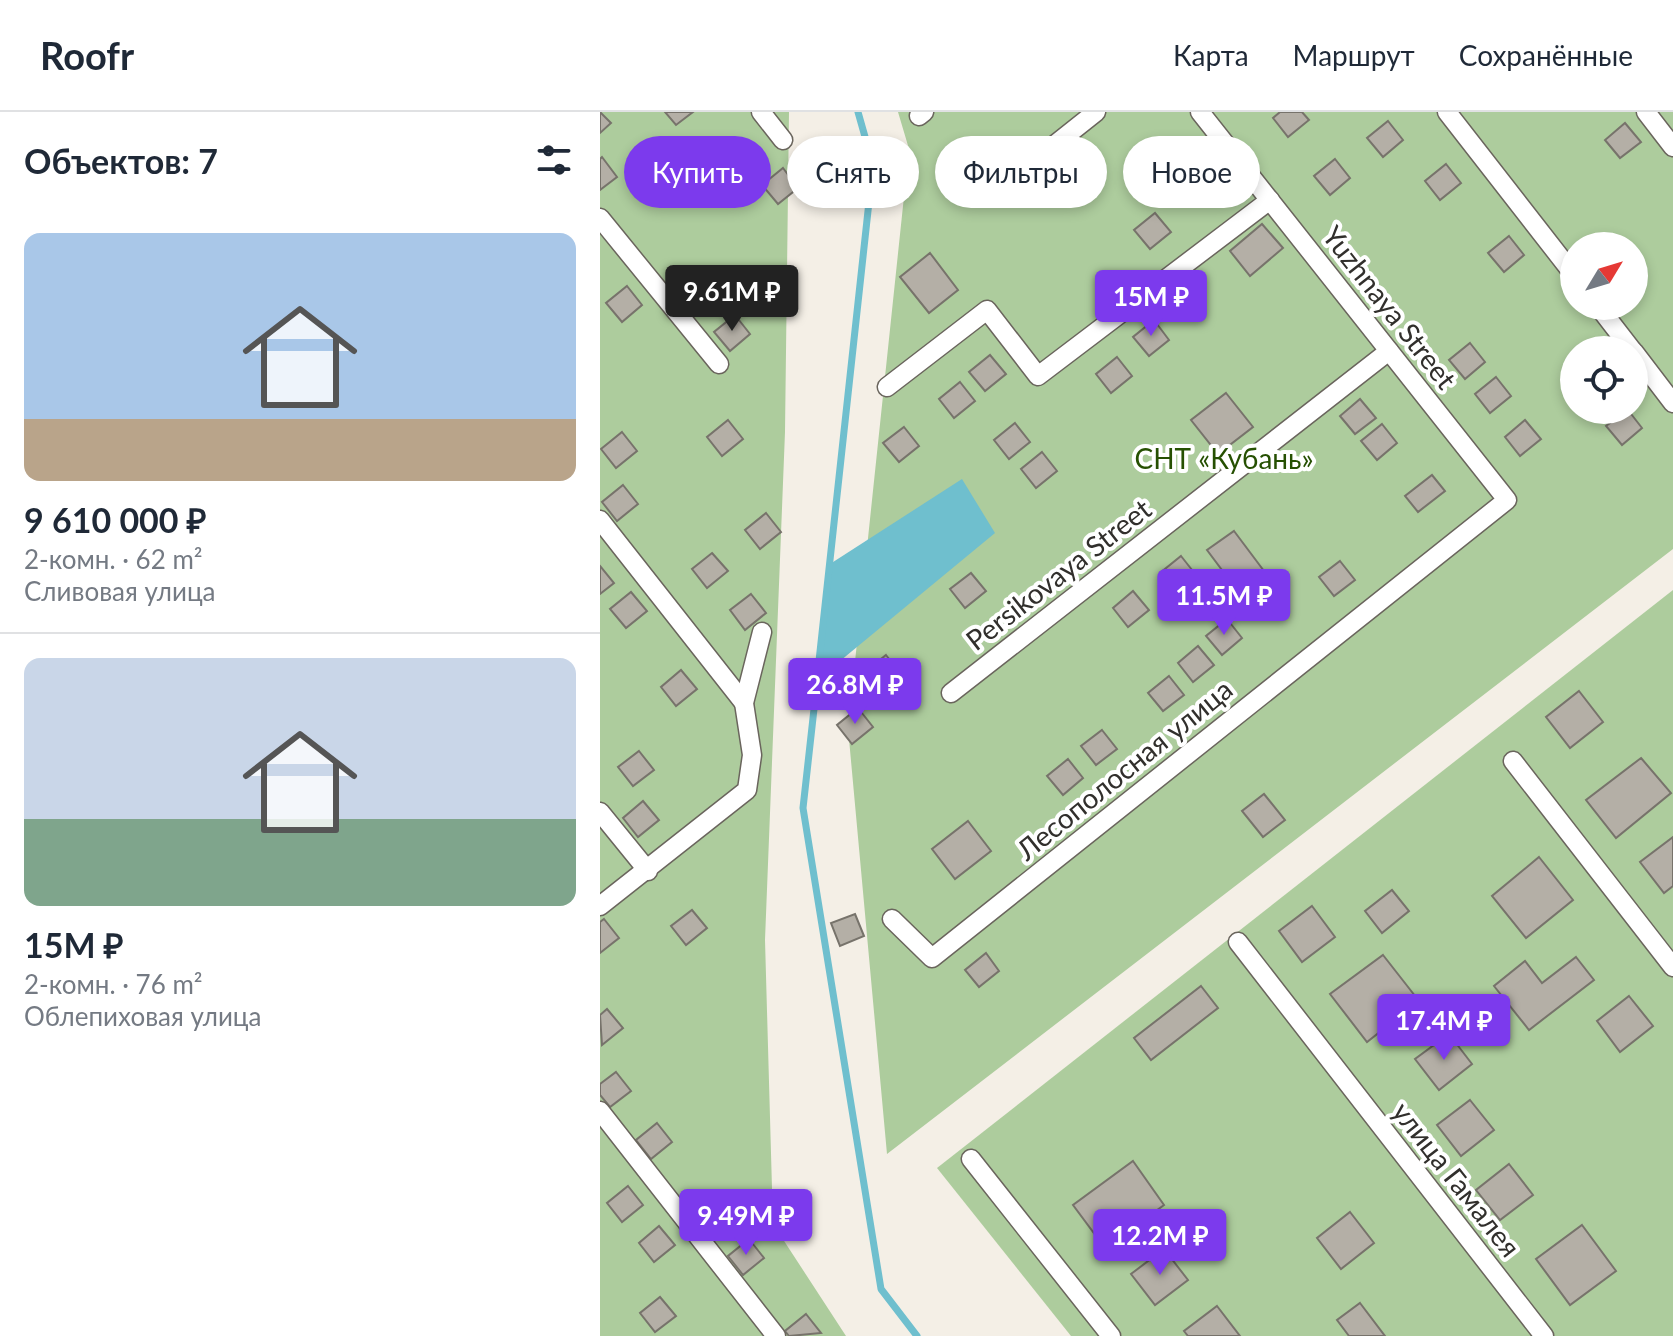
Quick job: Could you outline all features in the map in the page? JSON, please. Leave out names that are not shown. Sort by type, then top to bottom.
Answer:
[{"type":"street","points":[[761,112],[783,140]]},
{"type":"street","points":[[1066,136],[1096,112]]},
{"type":"street","name":"Yuzhnaya Street","points":[[1200,112],[1507,500]]},
{"type":"street","points":[[1447,112],[1560,257]]},
{"type":"street","points":[[1646,112],[1673,147]]},
{"type":"street","points":[[887,387],[987,310],[1038,376],[1270,200]]},
{"type":"street","points":[[600,218],[719,364]]},
{"type":"street","points":[[1609,320],[1621,336]]},
{"type":"street","name":"Persikovaya Street","points":[[951,693],[1389,351]]},
{"type":"street","points":[[1648,370],[1673,403]]},
{"type":"street","name":"Лесополосная улица","points":[[892,919],[932,958],[1507,500]]},
{"type":"street","points":[[600,520],[744,703]]},
{"type":"street","points":[[600,906],[747,790],[752,755],[744,703],[762,632]]},
{"type":"street","points":[[1513,761],[1673,967]]},
{"type":"street","points":[[600,812],[648,871]]},
{"type":"street","name":"улица Гамалея","points":[[1238,942],[1544,1336]]},
{"type":"street","points":[[600,1111],[776,1336]]},
{"type":"street","points":[[971,1159],[1111,1336]]},
{"type":"green space","points":[[600,112],[789,112],[785,432],[765,940],[773,1224],[846,1336],[600,1336]]},
{"type":"green space","name":"СНТ «Кубань»","points":[[898,112],[1673,112],[1673,549],[887,1154],[848,728],[903,208],[919,208],[919,136],[905,136]]},
{"type":"green space","points":[[1673,590],[1673,1336],[1071,1336],[937,1168]]},
{"type":"water","points":[[962,479],[995,533],[817,680],[830,564]]},
{"type":"building","points":[[600,112],[611,123],[600,133]]},
{"type":"building","points":[[665,112],[693,112],[676,125]]},
{"type":"building","points":[[1280,112],[1302,112],[1309,120],[1288,137],[1273,118]]},
{"type":"building","points":[[1388,121],[1403,140],[1383,157],[1367,138]]},
{"type":"building","points":[[1625,123],[1641,142],[1620,158],[1605,140]]},
{"type":"building","points":[[602,157],[617,177],[600,190],[600,159]]},
{"type":"building","points":[[1335,159],[1350,178],[1330,195],[1314,176]]},
{"type":"building","points":[[1446,164],[1461,183],[1440,200],[1425,181]]},
{"type":"building","points":[[783,168],[787,173],[787,197],[778,204],[771,196],[771,178]]},
{"type":"building","points":[[1155,213],[1171,232],[1150,249],[1134,230]]},
{"type":"building","points":[[1262,224],[1283,248],[1250,276],[1230,251]]},
{"type":"building","points":[[1509,236],[1524,255],[1504,272],[1488,253]]},
{"type":"building","points":[[930,253],[958,290],[929,313],[900,277]]},
{"type":"building","points":[[627,286],[642,305],[622,322],[606,303]]},
{"type":"building","points":[[735,315],[750,334],[730,351],[714,332]]},
{"type":"building","points":[[1154,320],[1169,340],[1149,356],[1133,337]]},
{"type":"building","points":[[1470,343],[1485,362],[1465,379],[1449,360]]},
{"type":"building","points":[[990,355],[1006,374],[985,391],[969,372]]},
{"type":"building","points":[[1117,357],[1132,376],[1111,393],[1096,374]]},
{"type":"building","points":[[1496,377],[1511,396],[1490,413],[1475,394]]},
{"type":"building","points":[[960,382],[975,401],[954,418],[939,399]]},
{"type":"building","points":[[1226,393],[1253,427],[1218,454],[1191,420]]},
{"type":"building","points":[[1360,399],[1376,418],[1355,434],[1340,416]]},
{"type":"building","points":[[728,420],[743,439],[722,456],[707,437]]},
{"type":"building","points":[[1525,420],[1541,439],[1520,456],[1505,437]]},
{"type":"building","points":[[1015,423],[1030,442],[1009,459],[994,440]]},
{"type":"building","points":[[1382,424],[1397,443],[1377,460],[1361,441]]},
{"type":"building","points":[[1639,424],[1642,428],[1622,445],[1606,426]]},
{"type":"building","points":[[904,427],[919,446],[899,462],[883,443]]},
{"type":"building","points":[[622,432],[637,451],[616,468],[601,449]]},
{"type":"building","points":[[1042,452],[1057,471],[1036,488],[1021,469]]},
{"type":"building","points":[[1432,475],[1445,491],[1418,512],[1405,496]]},
{"type":"building","points":[[623,485],[638,504],[617,521],[602,502]]},
{"type":"building","points":[[766,513],[781,532],[760,549],[745,530]]},
{"type":"building","points":[[1234,531],[1264,571],[1237,590],[1207,550]]},
{"type":"building","points":[[712,553],[728,571],[707,588],[692,569]]},
{"type":"building","points":[[1181,556],[1196,575],[1175,592],[1160,573]]},
{"type":"building","points":[[1340,561],[1355,580],[1334,596],[1319,577]]},
{"type":"building","points":[[600,566],[614,583],[600,594]]},
{"type":"building","points":[[971,573],[986,591],[965,608],[950,589]]},
{"type":"building","points":[[1133,591],[1149,610],[1128,627],[1113,608]]},
{"type":"building","points":[[631,592],[647,611],[626,628],[610,609]]},
{"type":"building","points":[[751,594],[766,613],[745,630],[730,610]]},
{"type":"building","points":[[1227,619],[1242,638],[1222,655],[1206,636]]},
{"type":"building","points":[[1198,646],[1214,665],[1193,682],[1178,663]]},
{"type":"building","points":[[886,655],[901,674],[880,691],[865,672]]},
{"type":"building","points":[[681,670],[697,689],[676,706],[661,687]]},
{"type":"building","points":[[1169,676],[1184,695],[1163,711],[1148,693]]},
{"type":"building","points":[[1579,691],[1603,722],[1570,748],[1546,717]]},
{"type":"building","points":[[858,708],[873,727],[852,744],[837,725]]},
{"type":"building","points":[[1102,730],[1117,749],[1096,765],[1081,746]]},
{"type":"building","points":[[639,751],[654,770],[633,786],[618,767]]},
{"type":"building","points":[[1641,758],[1671,793],[1616,838],[1586,800]]},
{"type":"building","points":[[1068,759],[1083,778],[1063,795],[1047,776]]},
{"type":"building","points":[[1264,794],[1285,820],[1263,837],[1242,811]]},
{"type":"building","points":[[643,801],[659,820],[638,837],[623,818]]},
{"type":"building","points":[[968,821],[991,851],[955,879],[932,849]]},
{"type":"building","points":[[1673,837],[1673,886],[1664,893],[1640,862]]},
{"type":"building","points":[[1539,857],[1573,900],[1526,938],[1492,896]]},
{"type":"building","points":[[1392,890],[1409,911],[1382,933],[1365,911]]},
{"type":"building","points":[[1312,906],[1335,937],[1302,962],[1279,931]]},
{"type":"building","points":[[692,910],[707,928],[686,945],[671,926]]},
{"type":"building","points":[[855,914],[864,936],[840,946],[831,923]]},
{"type":"building","points":[[604,919],[619,938],[600,953],[600,922]]},
{"type":"building","points":[[986,953],[999,971],[979,987],[965,970]]},
{"type":"building","points":[[1383,955],[1419,1001],[1367,1042],[1330,994]]},
{"type":"building","points":[[1576,957],[1594,980],[1529,1030],[1494,986],[1525,961],[1542,983]]},
{"type":"building","points":[[1201,986],[1218,1008],[1151,1060],[1134,1038]]},
{"type":"building","points":[[1629,996],[1653,1026],[1620,1052],[1597,1021]]},
{"type":"building","points":[[607,1009],[623,1028],[602,1045],[600,1015]]},
{"type":"building","points":[[1449,1034],[1472,1064],[1439,1090],[1415,1059]]},
{"type":"building","points":[[616,1072],[631,1091],[610,1107],[600,1095],[600,1084]]},
{"type":"building","points":[[1470,1100],[1494,1130],[1461,1156],[1437,1125]]},
{"type":"building","points":[[657,1123],[672,1142],[651,1159],[636,1140]]},
{"type":"building","points":[[1133,1161],[1164,1205],[1105,1248],[1073,1205]]},
{"type":"building","points":[[1509,1164],[1533,1195],[1500,1220],[1476,1190]]},
{"type":"building","points":[[628,1186],[643,1205],[622,1222],[607,1203]]},
{"type":"building","points":[[720,1202],[735,1221],[715,1237],[699,1218]]},
{"type":"building","points":[[1350,1212],[1374,1243],[1341,1269],[1317,1238]]},
{"type":"building","points":[[1582,1225],[1616,1271],[1570,1305],[1536,1259]]},
{"type":"building","points":[[659,1226],[675,1245],[654,1262],[639,1243]]},
{"type":"building","points":[[749,1239],[764,1258],[743,1275],[728,1256]]},
{"type":"building","points":[[1164,1249],[1188,1280],[1155,1305],[1131,1274]]},
{"type":"building","points":[[660,1297],[676,1316],[655,1332],[640,1313]]},
{"type":"building","points":[[1360,1303],[1385,1336],[1349,1336],[1337,1320]]},
{"type":"building","points":[[1217,1306],[1240,1336],[1188,1336],[1184,1331]]},
{"type":"building","points":[[806,1314],[821,1333],[789,1336],[785,1331]]},
{"type":"waterway","points":[[819,661],[873,165],[858,112]]},
{"type":"waterway","points":[[818,673],[803,808],[881,1289],[917,1336]]}]
